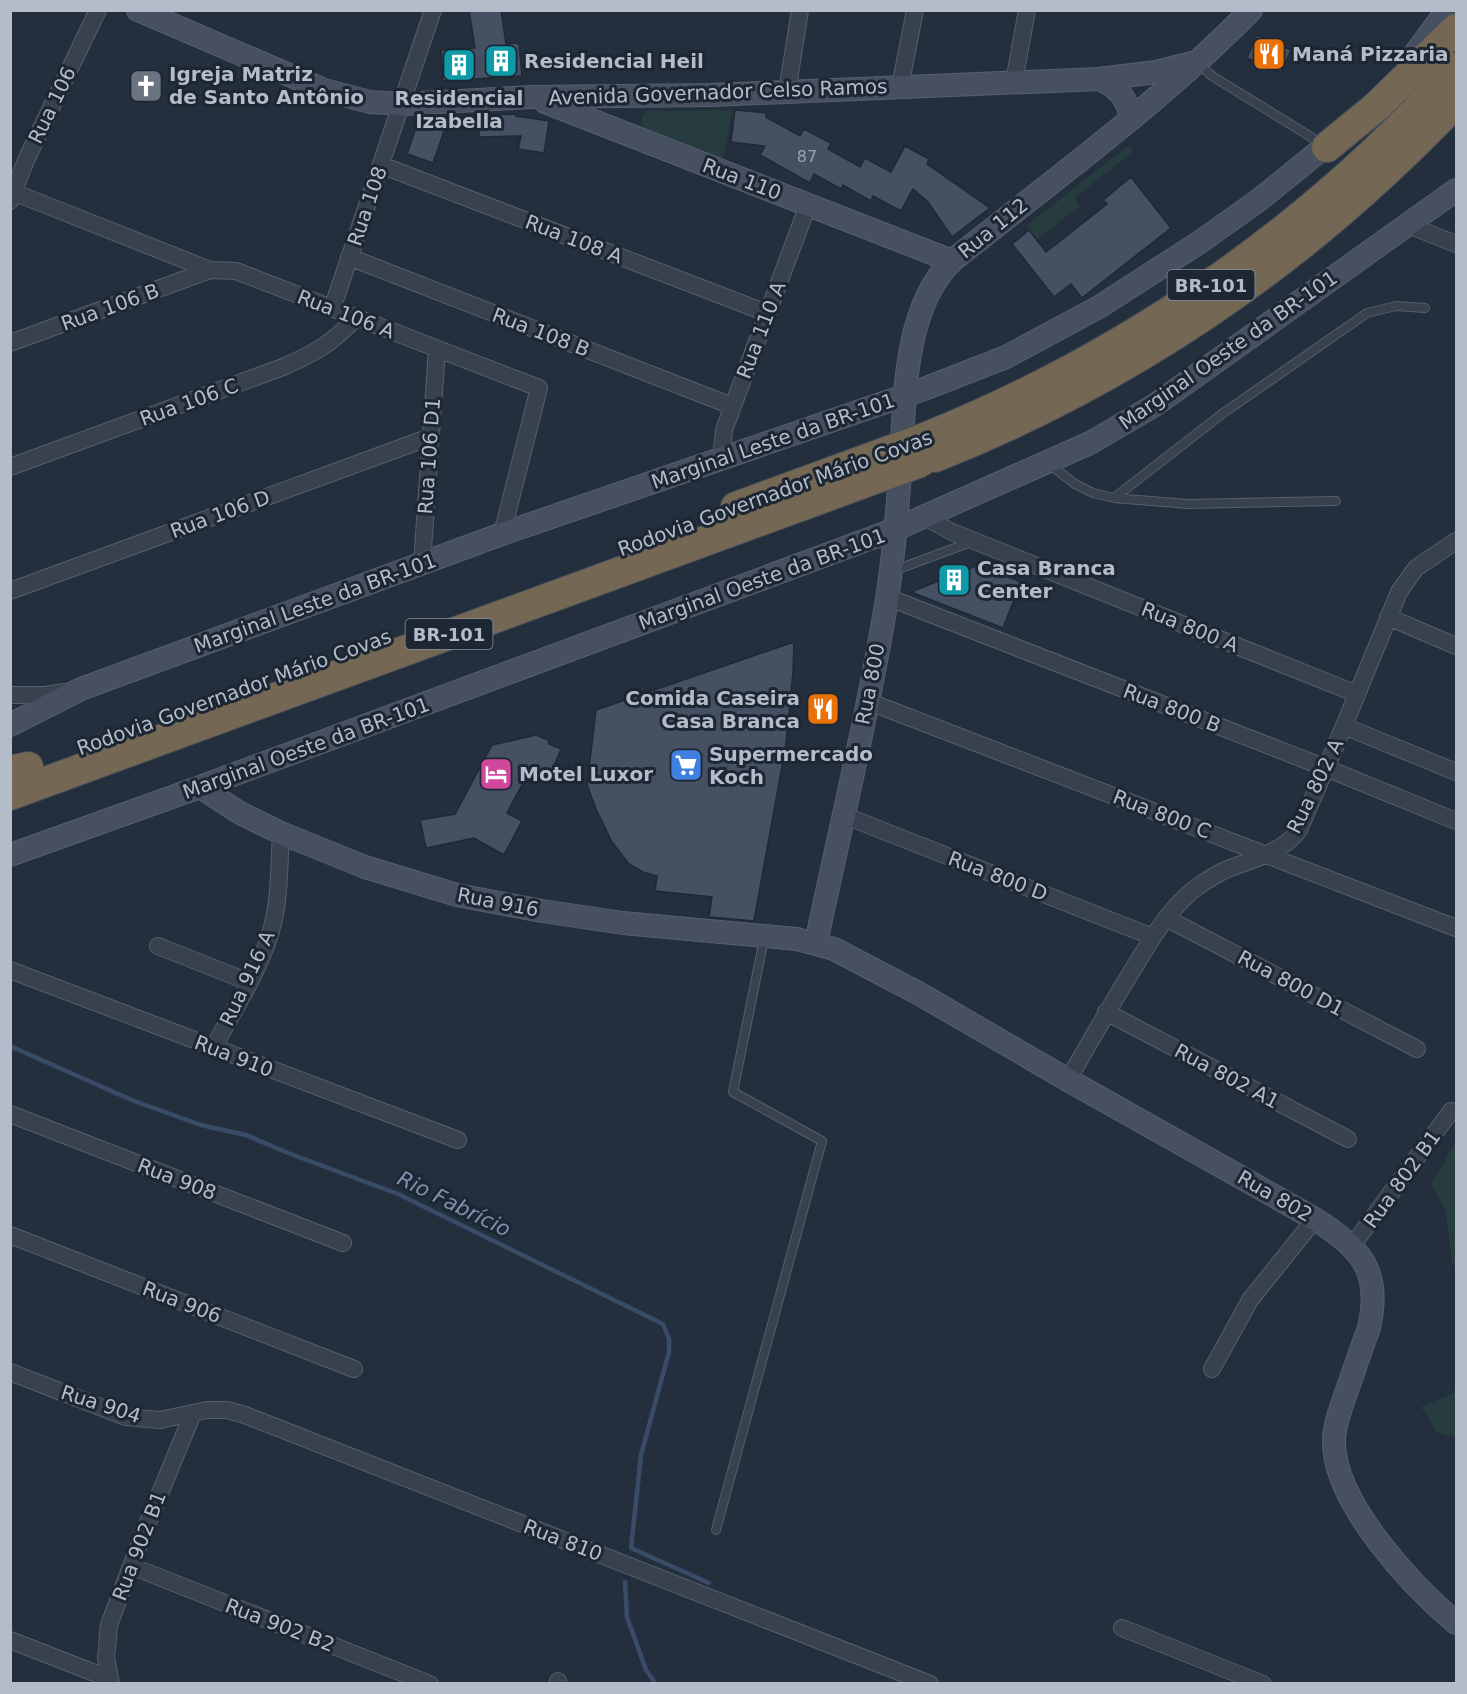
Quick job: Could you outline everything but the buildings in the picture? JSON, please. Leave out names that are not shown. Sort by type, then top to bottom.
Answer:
[{"type":"highway","points":[[1327,147],[1376,107],[1456,29]]},
{"type":"highway","name":"Rodovia Governador Mário Covas","points":[[16,770],[903,463],[1006,404],[1087,362],[1175,309],[1262,249],[1346,179],[1413,115],[1456,68]]},
{"type":"highway","name":"Rodovia Governador Mário Covas","points":[[10,795],[1037,413],[1119,369],[1209,314],[1297,250],[1386,174],[1456,102]]},
{"type":"main road","name":"Avenida Governador Celso Ramos","points":[[138,10],[179,19],[333,93],[370,102],[402,104],[533,97],[787,92],[1100,79],[1156,72],[1197,62]]},
{"type":"main road","points":[[1197,62],[1251,10]]},
{"type":"main road","name":"Marginal Leste da BR-101","points":[[10,725],[81,689],[422,563],[905,396],[1006,357],[1099,307],[1208,236],[1327,147],[1407,65],[1447,10]]},
{"type":"main road","name":"Rua 112","points":[[903,463],[905,396],[909,359],[923,309],[938,276],[952,261],[1131,118],[1197,62]]},
{"type":"main road","points":[[1100,79],[1118,90],[1124,98],[1131,118]]},
{"type":"main road","points":[[634,137],[628,127],[626,115],[631,104],[640,96]]},
{"type":"main road","name":"Rua 110","points":[[533,97],[952,261]]},
{"type":"main road","name":"Marginal Oeste da BR-101","points":[[10,855],[896,530],[1048,463],[1090,443],[1155,405],[1456,190]]},
{"type":"main road","points":[[903,463],[906,501],[925,517]]},
{"type":"main road","points":[[890,572],[878,555],[862,542],[889,508],[903,463]]},
{"type":"main road","name":"Rua 800","points":[[816,943],[887,597],[903,463]]},
{"type":"main road","name":"Rua 916","points":[[200,787],[240,813],[281,833],[375,870],[421,885],[477,899],[623,923],[765,935],[816,943]]},
{"type":"main road","name":"Rua 802","points":[[816,943],[834,949],[908,987],[1315,1219],[1352,1246],[1367,1265],[1372,1281],[1372,1311],[1336,1423],[1334,1440],[1338,1470],[1353,1503],[1382,1544],[1418,1586],[1456,1620]]},
{"type":"street","name":"Rua 106","points":[[12,197],[27,158],[98,10]]},
{"type":"street","name":"Rua 108","points":[[332,309],[433,10]]},
{"type":"street","points":[[787,92],[800,10]]},
{"type":"street","points":[[900,87],[915,10]]},
{"type":"street","points":[[1014,82],[1027,10]]},
{"type":"street","name":"Rua 108 A","points":[[381,165],[768,313]]},
{"type":"street","name":"Rua 106 A","points":[[12,197],[210,270],[236,271],[539,388],[502,534]]},
{"type":"street","name":"Rua 110 A","points":[[721,458],[724,430],[732,406],[808,205]]},
{"type":"street","points":[[1408,225],[1456,244]]},
{"type":"street","name":"Rua 108 B","points":[[349,257],[732,406]]},
{"type":"street","name":"Rua 106 B","points":[[10,343],[210,270]]},
{"type":"street","name":"Rua 106 C","points":[[10,467],[283,367],[315,353],[336,339],[356,318]]},
{"type":"street","name":"Rua 106 D1","points":[[422,563],[436,349]]},
{"type":"street","name":"Rua 106 D","points":[[10,591],[430,437]]},
{"type":"street","name":"Rua 800 A","points":[[925,517],[952,532],[1357,694]]},
{"type":"street","name":"Rua 802 A","points":[[1068,1080],[1106,1012],[1153,937],[1179,902],[1210,878],[1226,869],[1269,854],[1292,838],[1299,830],[1399,592],[1409,576],[1426,560],[1456,541]]},
{"type":"street","name":"Rua 800 B","points":[[887,597],[1456,821]]},
{"type":"street","points":[[1388,617],[1456,646]]},
{"type":"street","points":[[10,695],[45,695],[81,689]]},
{"type":"street","name":"Rua 800 C","points":[[867,701],[1269,854],[1456,928]]},
{"type":"street","points":[[1344,726],[1456,772]]},
{"type":"street","name":"Rua 800 D","points":[[843,815],[1153,937]]},
{"type":"street","name":"Rua 916 A","points":[[213,1048],[249,982],[271,930],[281,833]]},
{"type":"street","name":"Rua 800 D1","points":[[1166,918],[1417,1049]]},
{"type":"street","points":[[158,946],[249,982]]},
{"type":"street","name":"Rua 910","points":[[10,970],[458,1140]]},
{"type":"street","name":"Rua 802 A1","points":[[1106,1012],[1348,1139]]},
{"type":"street","name":"Rua 802 B1","points":[[1352,1246],[1451,1111]]},
{"type":"street","name":"Rua 908","points":[[10,1114],[344,1243]]},
{"type":"street","points":[[1212,1369],[1250,1300],[1315,1219]]},
{"type":"street","name":"Rua 906","points":[[10,1235],[354,1369]]},
{"type":"street","name":"Rua 904","points":[[10,1372],[126,1417],[160,1420],[193,1413]]},
{"type":"street","name":"Rua 810","points":[[193,1413],[227,1410],[245,1415],[930,1683]]},
{"type":"street","name":"Rua 902 B1","points":[[111,1681],[106,1658],[109,1625],[193,1413]]},
{"type":"street","name":"Rua 902 B2","points":[[131,1566],[430,1683]]},
{"type":"street","points":[[1122,1628],[1263,1683]]},
{"type":"street","points":[[10,1640],[111,1681]]},
{"type":"lane","points":[[1197,62],[1212,76],[1327,147]]},
{"type":"lane","points":[[1114,498],[1222,414],[1367,313],[1396,306],[1425,308]]},
{"type":"lane","points":[[1048,463],[1075,484],[1093,493],[1114,498],[1188,504],[1336,501]]},
{"type":"lane","points":[[890,572],[974,540]]},
{"type":"lane","points":[[716,1530],[822,1141],[733,1092],[765,935]]},
{"type":"green space","points":[[732,110],[723,159],[649,134],[641,127],[642,116],[649,111]]},
{"type":"green space","points":[[1129,145],[1134,151],[1074,198],[1080,206],[1037,239],[1026,226]]},
{"type":"green space","points":[[1456,1142],[1456,1267],[1452,1262],[1445,1209],[1431,1184]]},
{"type":"green space","points":[[1456,1380],[1456,1438],[1437,1432],[1421,1407],[1454,1393]]},
{"type":"waterway","name":"Rio Fabrício","points":[[10,1046],[134,1101],[201,1125],[246,1135],[398,1194],[663,1324],[669,1339],[669,1352],[641,1455],[631,1548],[709,1583]]},
{"type":"waterway","name":"Rio Fabrício","points":[[625,1582],[627,1617],[646,1670],[656,1684]]},
{"type":"place","name":"Maná Pizzaria","points":[[1269,54]]},
{"type":"place","name":"Residencial Heil","points":[[501,61]]},
{"type":"place","name":"Residencial Izabella","points":[[459,65]]},
{"type":"place","name":"Igreja Matriz de Santo Antônio","points":[[146,86]]},
{"type":"place","name":"Casa Branca Center","points":[[954,580]]},
{"type":"place","name":"Comida Caseira Casa Branca","points":[[823,709]]},
{"type":"place","name":"Supermercado Koch","points":[[686,765]]},
{"type":"place","name":"Motel Luxor","points":[[496,774]]}]
